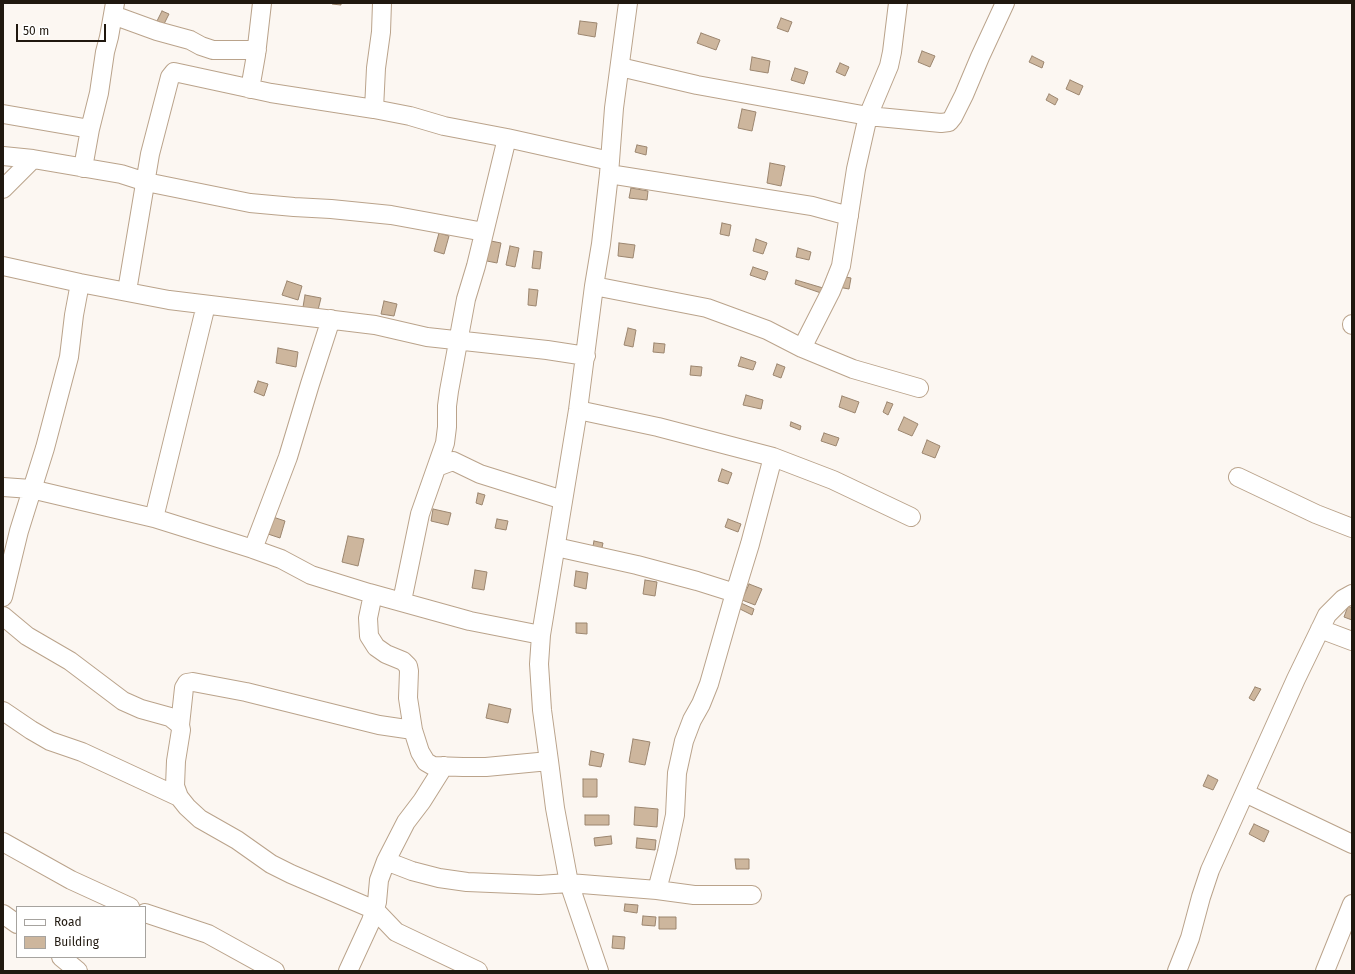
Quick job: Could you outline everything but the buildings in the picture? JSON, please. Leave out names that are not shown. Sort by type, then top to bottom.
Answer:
[{"type":"street","points":[[250,89],[257,50],[262,3]]},
{"type":"street","points":[[374,109],[382,3]]},
{"type":"street","points":[[599,971],[569,883],[555,808],[539,682],[539,664],[541,635],[586,356],[594,286],[601,244],[628,3]]},
{"type":"street","points":[[620,67],[697,85],[868,116],[941,123],[948,122],[953,117],[964,95],[1005,3]]},
{"type":"street","points":[[802,348],[826,303],[841,266],[856,169],[868,116],[889,66],[892,52],[893,4]]},
{"type":"street","points":[[83,168],[90,128],[99,93],[104,52],[109,37],[114,9],[157,31],[190,40],[213,50],[257,50]]},
{"type":"street","points":[[127,291],[150,154],[170,76],[174,72],[209,78],[250,89],[295,98],[374,109],[410,116],[444,126],[507,138],[610,167],[812,206],[849,216]]},
{"type":"street","points":[[3,114],[90,128]]},
{"type":"street","points":[[402,601],[420,514],[445,464],[447,406],[466,299],[476,266],[507,138]]},
{"type":"street","points":[[3,156],[33,159],[121,174],[146,182],[250,203],[391,215],[484,232]]},
{"type":"street","points":[[3,189],[33,159]]},
{"type":"street","points":[[3,266],[168,300],[331,319],[375,325],[427,337],[547,350],[586,356]]},
{"type":"street","points":[[18,629],[4,595],[17,537],[45,448],[70,357],[74,315],[80,283]]},
{"type":"street","points":[[594,286],[707,308],[767,330],[802,348],[853,369],[919,388]]},
{"type":"street","points":[[154,518],[206,305]]},
{"type":"street","points":[[254,549],[288,457],[331,319]]},
{"type":"street","points":[[578,410],[658,427],[773,457],[833,480],[911,517]]},
{"type":"street","points":[[657,890],[675,815],[677,773],[684,741],[709,684],[750,544],[773,457]]},
{"type":"street","points":[[445,464],[563,500]]},
{"type":"street","points":[[1238,478],[1302,508],[1352,528]]},
{"type":"street","points":[[3,487],[31,490],[154,518],[254,549],[281,559],[311,575],[373,594],[470,621],[541,635]]},
{"type":"street","points":[[556,547],[637,565],[735,593]]},
{"type":"street","points":[[373,594],[368,618],[369,636],[376,646],[386,654],[404,661],[408,666],[408,698],[413,730],[420,752],[426,762],[433,766],[486,767],[549,761]]},
{"type":"street","points":[[1177,971],[1190,938],[1200,897],[1210,870],[1320,629],[1328,615],[1336,606],[1352,594]]},
{"type":"street","points":[[3,616],[27,636],[70,661],[123,701],[141,709],[170,717],[180,725]]},
{"type":"street","points":[[1320,629],[1352,641]]},
{"type":"street","points":[[413,730],[378,725],[246,692],[193,682],[187,683],[184,688],[180,725],[181,735],[175,774],[175,786],[179,796],[187,807],[200,819],[237,840],[271,864],[290,874],[375,910],[396,932],[478,971]]},
{"type":"street","points":[[3,711],[50,741],[82,752],[179,796]]},
{"type":"street","points":[[348,971],[375,910],[379,880],[386,861],[406,822],[422,801],[444,766]]},
{"type":"street","points":[[1244,793],[1352,844]]},
{"type":"street","points":[[3,842],[71,880],[128,906]]},
{"type":"street","points":[[386,861],[412,871],[439,878],[467,882],[538,884],[569,883],[657,890],[694,895],[752,895]]},
{"type":"street","points":[[1325,971],[1352,904]]},
{"type":"street","points":[[146,913],[208,934],[275,971]]},
{"type":"street","points":[[3,914],[16,923]]},
{"type":"street","points":[[62,958],[78,971]]}]
